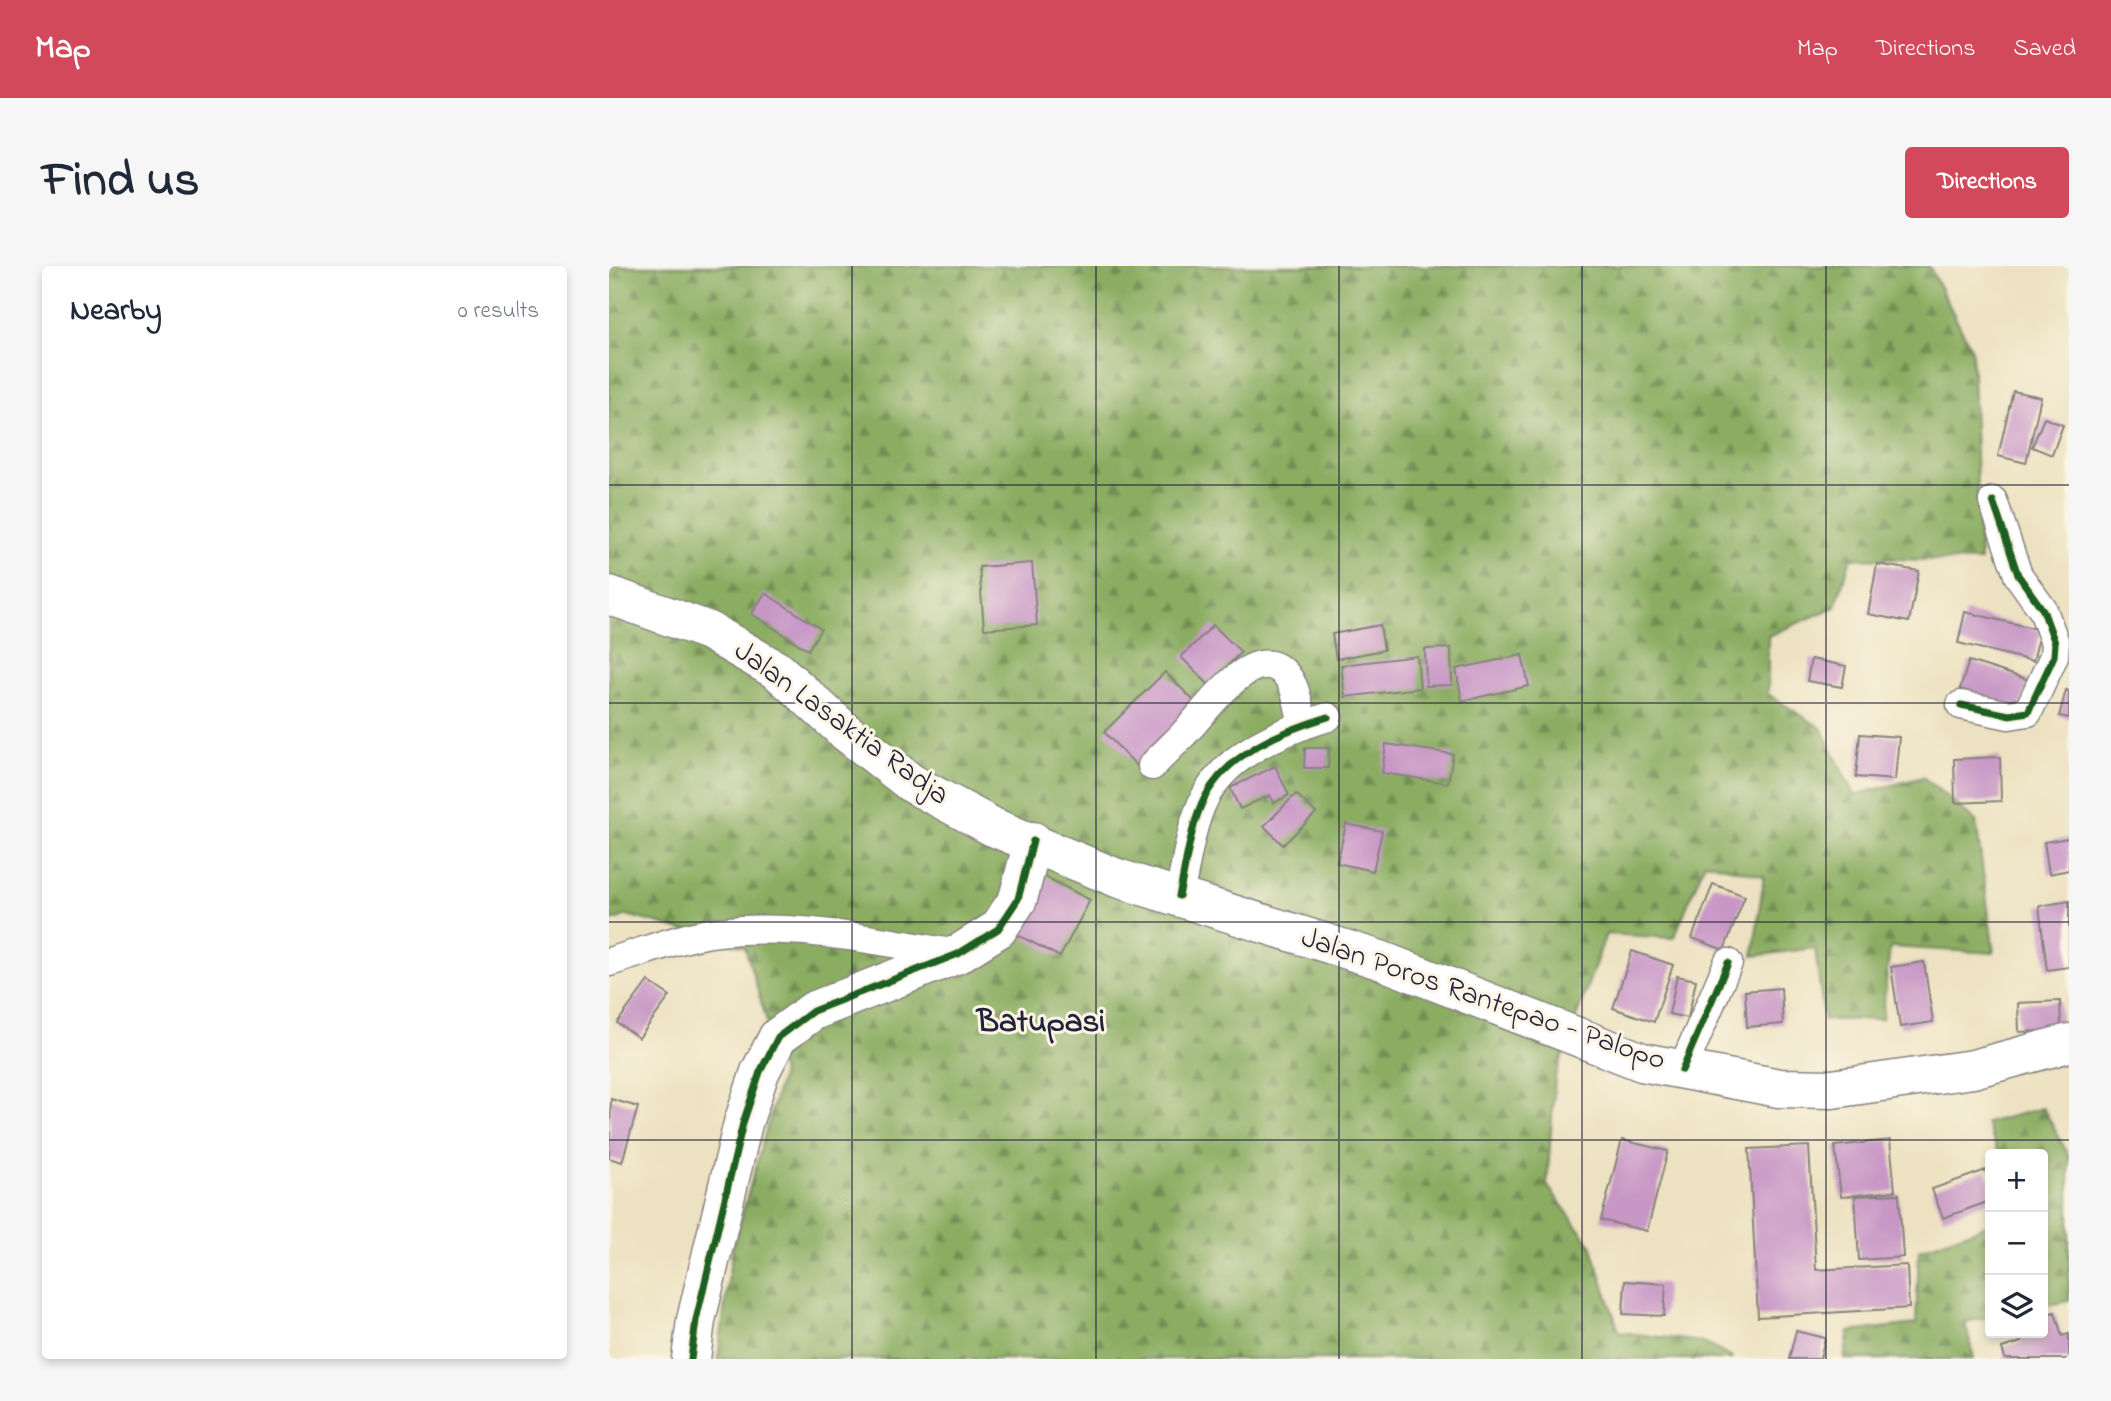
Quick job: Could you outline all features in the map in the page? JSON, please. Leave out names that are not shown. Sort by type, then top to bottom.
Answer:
[{"type":"main road","name":"Jalan Lasaktia Radja","points":[[609,595],[709,631],[778,671],[847,733],[911,783],[993,827],[1033,841]]},
{"type":"main road","name":"Jalan Poros Rantepao - Palopo","points":[[1033,841],[1117,878],[1380,960],[1642,1062],[1682,1070],[1779,1088],[1832,1089],[1973,1069],[2069,1043]]},
{"type":"main road","points":[[691,1359],[699,1307],[743,1123],[760,1072],[778,1037],[813,1011],[958,954],[998,929],[1018,899],[1033,841]]},
{"type":"street","points":[[1961,705],[2020,715],[2057,675],[2052,630],[2018,575],[1993,500]]},
{"type":"street","points":[[1152,766],[1191,726],[1222,688],[1255,668],[1270,664],[1279,668],[1291,681],[1316,721],[1255,747],[1219,777],[1204,799],[1179,896]]},
{"type":"street","points":[[609,962],[715,932],[771,928],[810,930],[958,954]]},
{"type":"street","points":[[1682,1070],[1728,963]]},
{"type":"green space","points":[[609,266],[1929,266],[1972,350],[1980,561],[1851,558],[1835,607],[1768,636],[1768,694],[1821,728],[1854,795],[1923,777],[1976,821],[1994,953],[1890,947],[1882,1019],[1824,1020],[1815,948],[1753,956],[1764,876],[1705,862],[1674,938],[1606,934],[1555,1077],[1547,1185],[1591,1245],[1619,1332],[1702,1342],[1734,1359],[718,1359],[732,1251],[782,1073],[745,947],[627,915],[609,922]]},
{"type":"green space","points":[[2043,1108],[2069,1156],[2069,1301],[2048,1305],[2048,1149],[1997,1149],[1986,1123]]},
{"type":"green space","points":[[1985,1226],[1985,1318],[1965,1322],[1974,1359],[1844,1359],[1849,1332],[1916,1324],[1919,1250]]},
{"type":"building","points":[[2013,391],[2041,397],[2026,463],[1998,456]]},
{"type":"building","points":[[2044,418],[2063,425],[2052,455],[2032,447]]},
{"type":"building","points":[[1032,563],[1037,625],[984,629],[979,567]]},
{"type":"building","points":[[1877,564],[1919,571],[1909,622],[1868,614]]},
{"type":"building","points":[[765,593],[821,629],[808,650],[752,614]]},
{"type":"building","points":[[1965,612],[2041,630],[2033,661],[1958,643]]},
{"type":"building","points":[[1213,625],[1241,652],[1209,685],[1181,657]]},
{"type":"building","points":[[1380,625],[1384,650],[1336,659],[1332,634]]},
{"type":"building","points":[[1451,648],[1452,685],[1426,686],[1425,649]]},
{"type":"building","points":[[1522,655],[1529,686],[1462,701],[1456,669]]},
{"type":"building","points":[[1417,656],[1420,688],[1345,697],[1341,665]]},
{"type":"building","points":[[1811,659],[1846,666],[1842,687],[1807,681]]},
{"type":"building","points":[[1969,661],[2029,680],[2020,708],[1960,689]]},
{"type":"building","points":[[1165,672],[1203,710],[1141,770],[1104,732]]},
{"type":"building","points":[[2066,690],[2069,691],[2069,718],[2059,716]]},
{"type":"building","points":[[1860,734],[1899,737],[1895,780],[1856,777]]},
{"type":"building","points":[[1386,744],[1453,754],[1448,783],[1382,773]]},
{"type":"building","points":[[1305,748],[1329,748],[1328,768],[1304,768]]},
{"type":"building","points":[[2000,757],[2001,801],[1955,803],[1954,759]]},
{"type":"building","points":[[1275,766],[1289,795],[1274,803],[1270,795],[1240,809],[1230,788]]},
{"type":"building","points":[[1296,794],[1316,813],[1283,845],[1264,826]]},
{"type":"building","points":[[1346,824],[1382,831],[1373,871],[1337,863]]},
{"type":"building","points":[[2069,838],[2069,870],[2049,874],[2044,842]]},
{"type":"building","points":[[1044,876],[1090,900],[1060,957],[1014,933]]},
{"type":"building","points":[[1713,884],[1745,896],[1724,950],[1692,938]]},
{"type":"building","points":[[2069,901],[2069,967],[2047,970],[2039,906]]},
{"type":"building","points":[[1632,951],[1673,965],[1654,1022],[1613,1008]]},
{"type":"building","points":[[1924,962],[1933,1022],[1900,1027],[1891,967]]},
{"type":"building","points":[[1677,976],[1696,980],[1688,1018],[1669,1014]]},
{"type":"building","points":[[648,981],[670,996],[639,1038],[617,1023]]},
{"type":"building","points":[[1781,988],[1783,1024],[1747,1027],[1745,991]]},
{"type":"building","points":[[2060,1001],[2061,1030],[2019,1032],[2018,1003]]},
{"type":"building","points":[[611,1099],[638,1107],[622,1162],[609,1158]]},
{"type":"building","points":[[1622,1140],[1668,1151],[1647,1231],[1601,1220]]},
{"type":"building","points":[[1890,1140],[1895,1191],[1841,1197],[1835,1146]]},
{"type":"building","points":[[1809,1146],[1816,1270],[1907,1265],[1909,1308],[1758,1317],[1749,1149]]},
{"type":"building","points":[[1985,1170],[1985,1203],[1943,1218],[1932,1189]]},
{"type":"building","points":[[1899,1194],[1903,1257],[1859,1260],[1855,1196]]},
{"type":"building","points":[[1625,1281],[1666,1284],[1664,1316],[1623,1314]]},
{"type":"building","points":[[2055,1312],[2062,1336],[2069,1334],[2069,1359],[2005,1359],[2002,1348],[2021,1342],[2020,1338],[2048,1338],[2048,1314]]},
{"type":"building","points":[[1796,1331],[1825,1338],[1820,1359],[1789,1359]]},
{"type":"cycle path","points":[[1961,705],[2009,715],[2028,712],[2054,656],[2055,643],[2043,610],[2018,575],[1993,501]]},
{"type":"cycle path","points":[[1179,896],[1196,820],[1205,797],[1215,782],[1227,768],[1258,746],[1293,729],[1328,717]]},
{"type":"cycle path","points":[[691,1359],[696,1320],[743,1123],[760,1072],[778,1037],[813,1011],[958,954],[998,929],[1018,899],[1033,841]]},
{"type":"cycle path","points":[[1682,1070],[1728,963]]},
{"type":"district","name":"Batupasi","points":[[1041,1023]]}]
